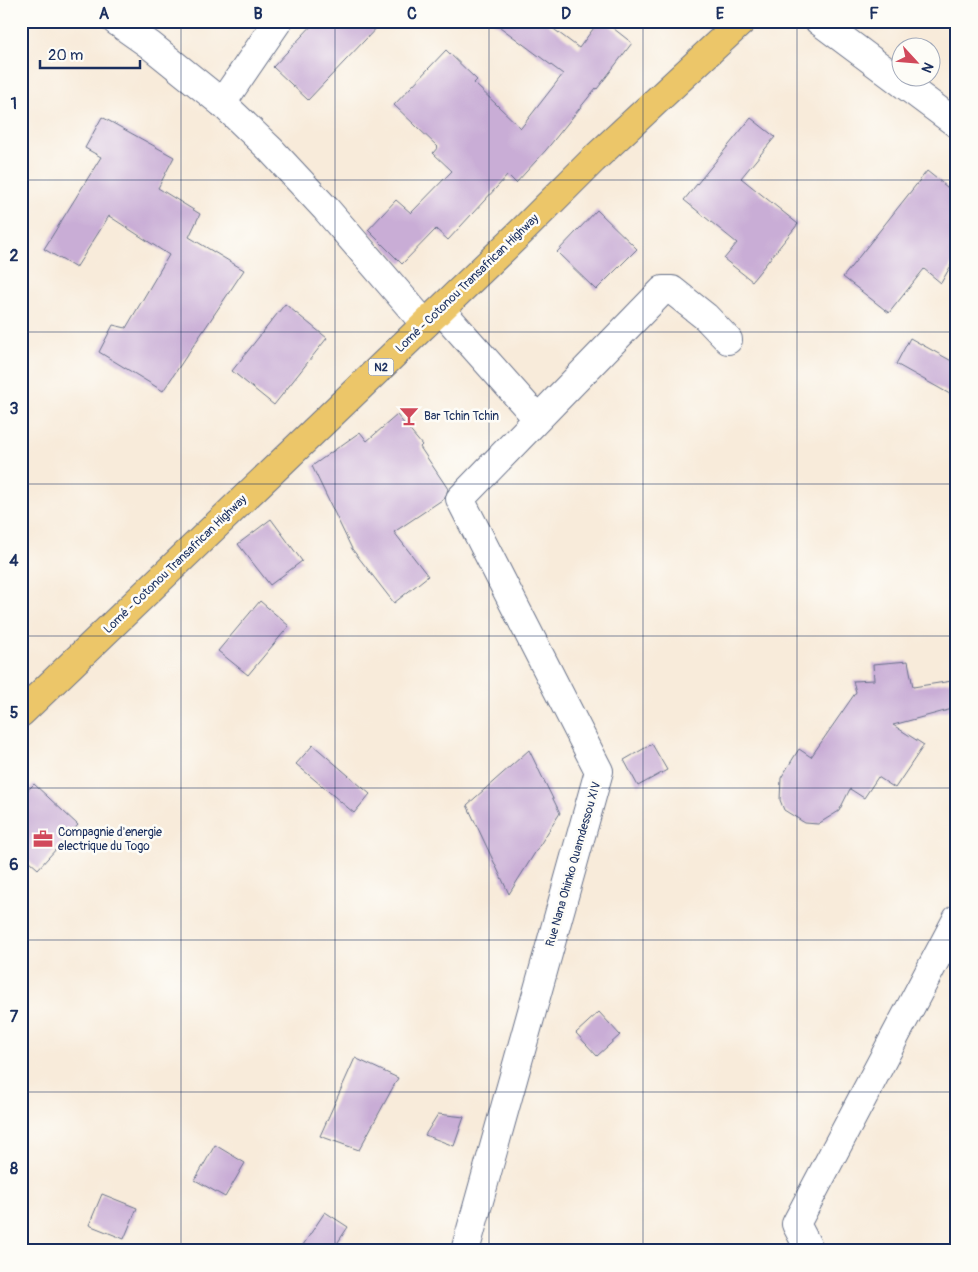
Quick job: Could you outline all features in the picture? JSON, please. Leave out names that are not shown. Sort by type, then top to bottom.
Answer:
[{"type":"highway","name":"Lomé - Cotonou Transafrican Highway","points":[[21,713],[520,234],[593,160],[742,21]]},
{"type":"street","points":[[116,21],[150,45],[222,103],[270,149],[326,209],[433,317],[537,418],[663,290],[672,290],[706,317],[728,340]]},
{"type":"street","points":[[222,103],[278,21]]},
{"type":"street","points":[[819,21],[957,124]]},
{"type":"street","name":"Rue Nana Ohinko Quamdessou XIV","points":[[465,1251],[599,771],[460,499],[537,418]]},
{"type":"street","points":[[787,1251],[796,1224],[957,919]]},
{"type":"street","points":[[796,1224],[810,1251]]},
{"type":"building","points":[[316,21],[383,21],[308,100],[273,67]]},
{"type":"building","points":[[492,21],[543,21],[579,48],[599,21],[604,21],[632,43],[597,89],[516,183],[508,175],[448,240],[436,229],[402,264],[368,230],[396,200],[411,213],[452,171],[433,153],[438,147],[394,105],[446,50],[477,80],[474,83],[521,128],[563,74]]},
{"type":"building","points":[[102,117],[174,157],[158,188],[200,214],[189,237],[244,270],[163,391],[99,352],[113,325],[126,328],[169,255],[109,216],[76,268],[44,249],[101,157],[85,148]]},
{"type":"building","points":[[751,118],[775,137],[741,178],[798,224],[752,281],[724,259],[737,243],[684,200]]},
{"type":"building","points":[[927,171],[957,195],[957,255],[941,283],[924,269],[889,313],[843,277]]},
{"type":"building","points":[[597,210],[637,249],[596,290],[557,252]]},
{"type":"building","points":[[285,304],[327,338],[274,405],[232,371]]},
{"type":"building","points":[[910,338],[957,364],[957,398],[896,364]]},
{"type":"building","points":[[397,415],[422,445],[420,447],[448,489],[445,498],[394,532],[428,576],[394,603],[352,549],[312,466],[360,432],[367,441]]},
{"type":"building","points":[[271,519],[302,561],[270,585],[238,544]]},
{"type":"building","points":[[260,601],[289,626],[248,675],[218,651]]},
{"type":"building","points":[[908,661],[913,687],[952,681],[956,708],[893,725],[924,745],[895,788],[878,777],[864,798],[850,789],[839,811],[818,824],[805,823],[784,810],[780,800],[781,778],[799,749],[811,757],[856,692],[853,681],[874,680],[873,664]]},
{"type":"building","points":[[652,744],[667,770],[638,786],[624,760]]},
{"type":"building","points":[[313,745],[370,794],[354,813],[296,764]]},
{"type":"building","points":[[529,750],[560,813],[509,894],[467,805]]},
{"type":"building","name":"Compagnie d'energie electrique du Togo","points":[[34,784],[78,825],[38,869],[21,854],[21,797]]},
{"type":"building","points":[[599,1012],[620,1035],[597,1056],[576,1033]]},
{"type":"building","points":[[355,1058],[398,1078],[359,1150],[320,1136]]},
{"type":"building","points":[[438,1114],[464,1117],[454,1146],[425,1135]]},
{"type":"building","points":[[215,1145],[245,1163],[225,1197],[195,1180]]},
{"type":"building","points":[[102,1194],[137,1208],[124,1239],[89,1225]]},
{"type":"building","points":[[325,1212],[348,1227],[332,1251],[299,1251]]},
{"type":"place","name":"Bar Tchin Tchin","points":[[409,416]]},
{"type":"place","name":"Compagnie d'energie electrique du Togo","points":[[43,839]]}]
